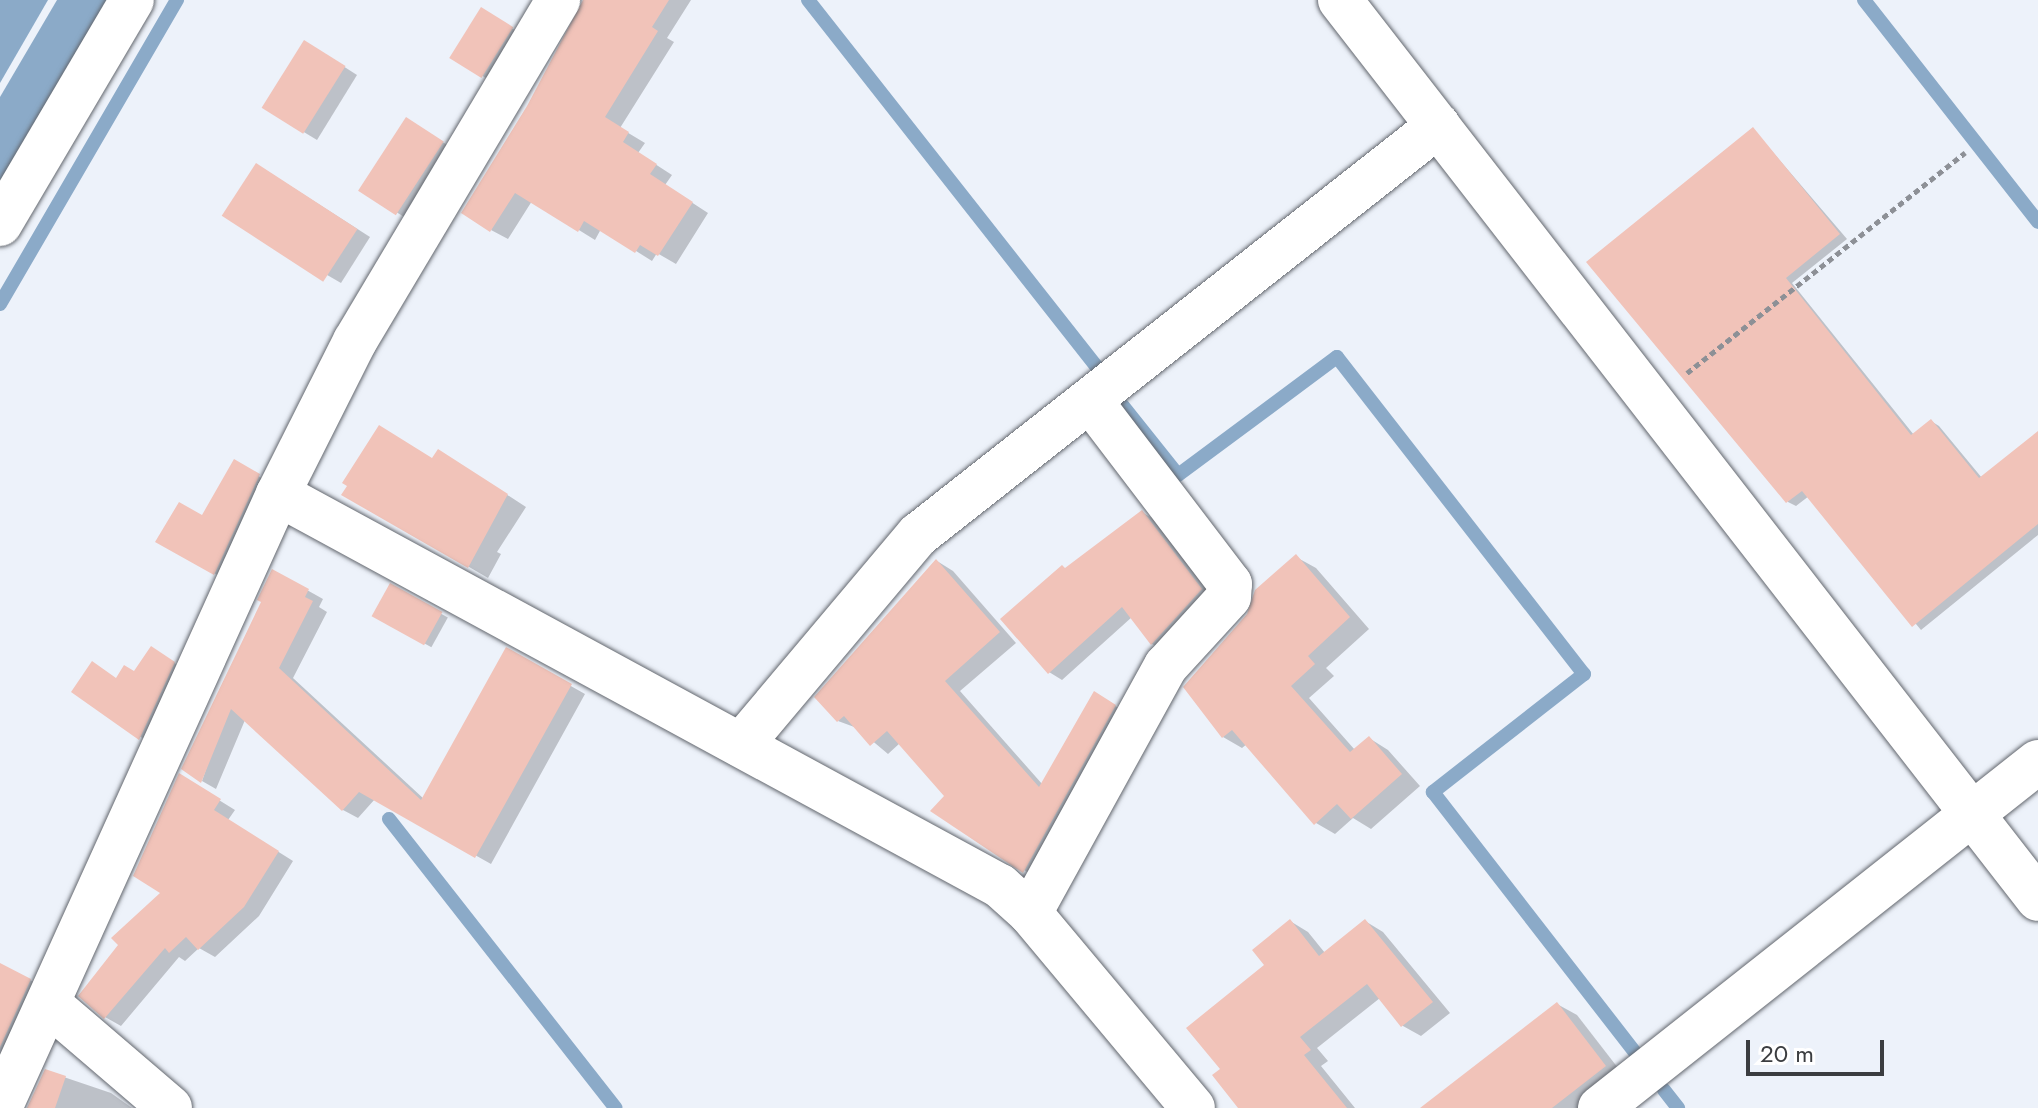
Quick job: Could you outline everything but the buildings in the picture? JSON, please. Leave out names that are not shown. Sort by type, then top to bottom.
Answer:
[{"type":"street","points":[[0,224],[132,0]]},
{"type":"street","points":[[0,1108],[50,1005],[278,494],[355,341],[558,0]]},
{"type":"street","points":[[1340,0],[2038,899]]},
{"type":"street","points":[[741,745],[918,535],[1438,126]]},
{"type":"street","points":[[1030,913],[1166,666],[1229,597],[1230,584],[1090,400]]},
{"type":"street","points":[[278,494],[1000,886],[1030,913],[1193,1108]]},
{"type":"street","points":[[1600,1108],[2038,762]]},
{"type":"street","points":[[50,1005],[170,1108]]},
{"type":"path","points":[[1652,401],[1965,153]]},
{"type":"water","points":[[0,0],[48,0],[0,83]]},
{"type":"water","points":[[57,0],[114,0],[0,195],[0,97]]},
{"type":"waterway","points":[[0,304],[177,0]]},
{"type":"waterway","points":[[808,0],[1099,370]]},
{"type":"waterway","points":[[1864,0],[2038,222]]},
{"type":"waterway","points":[[1123,406],[1178,475],[1337,357],[1584,674],[1433,792],[1636,1054]]},
{"type":"waterway","points":[[389,819],[616,1108]]},
{"type":"waterway","points":[[1664,1090],[1678,1108]]}]
